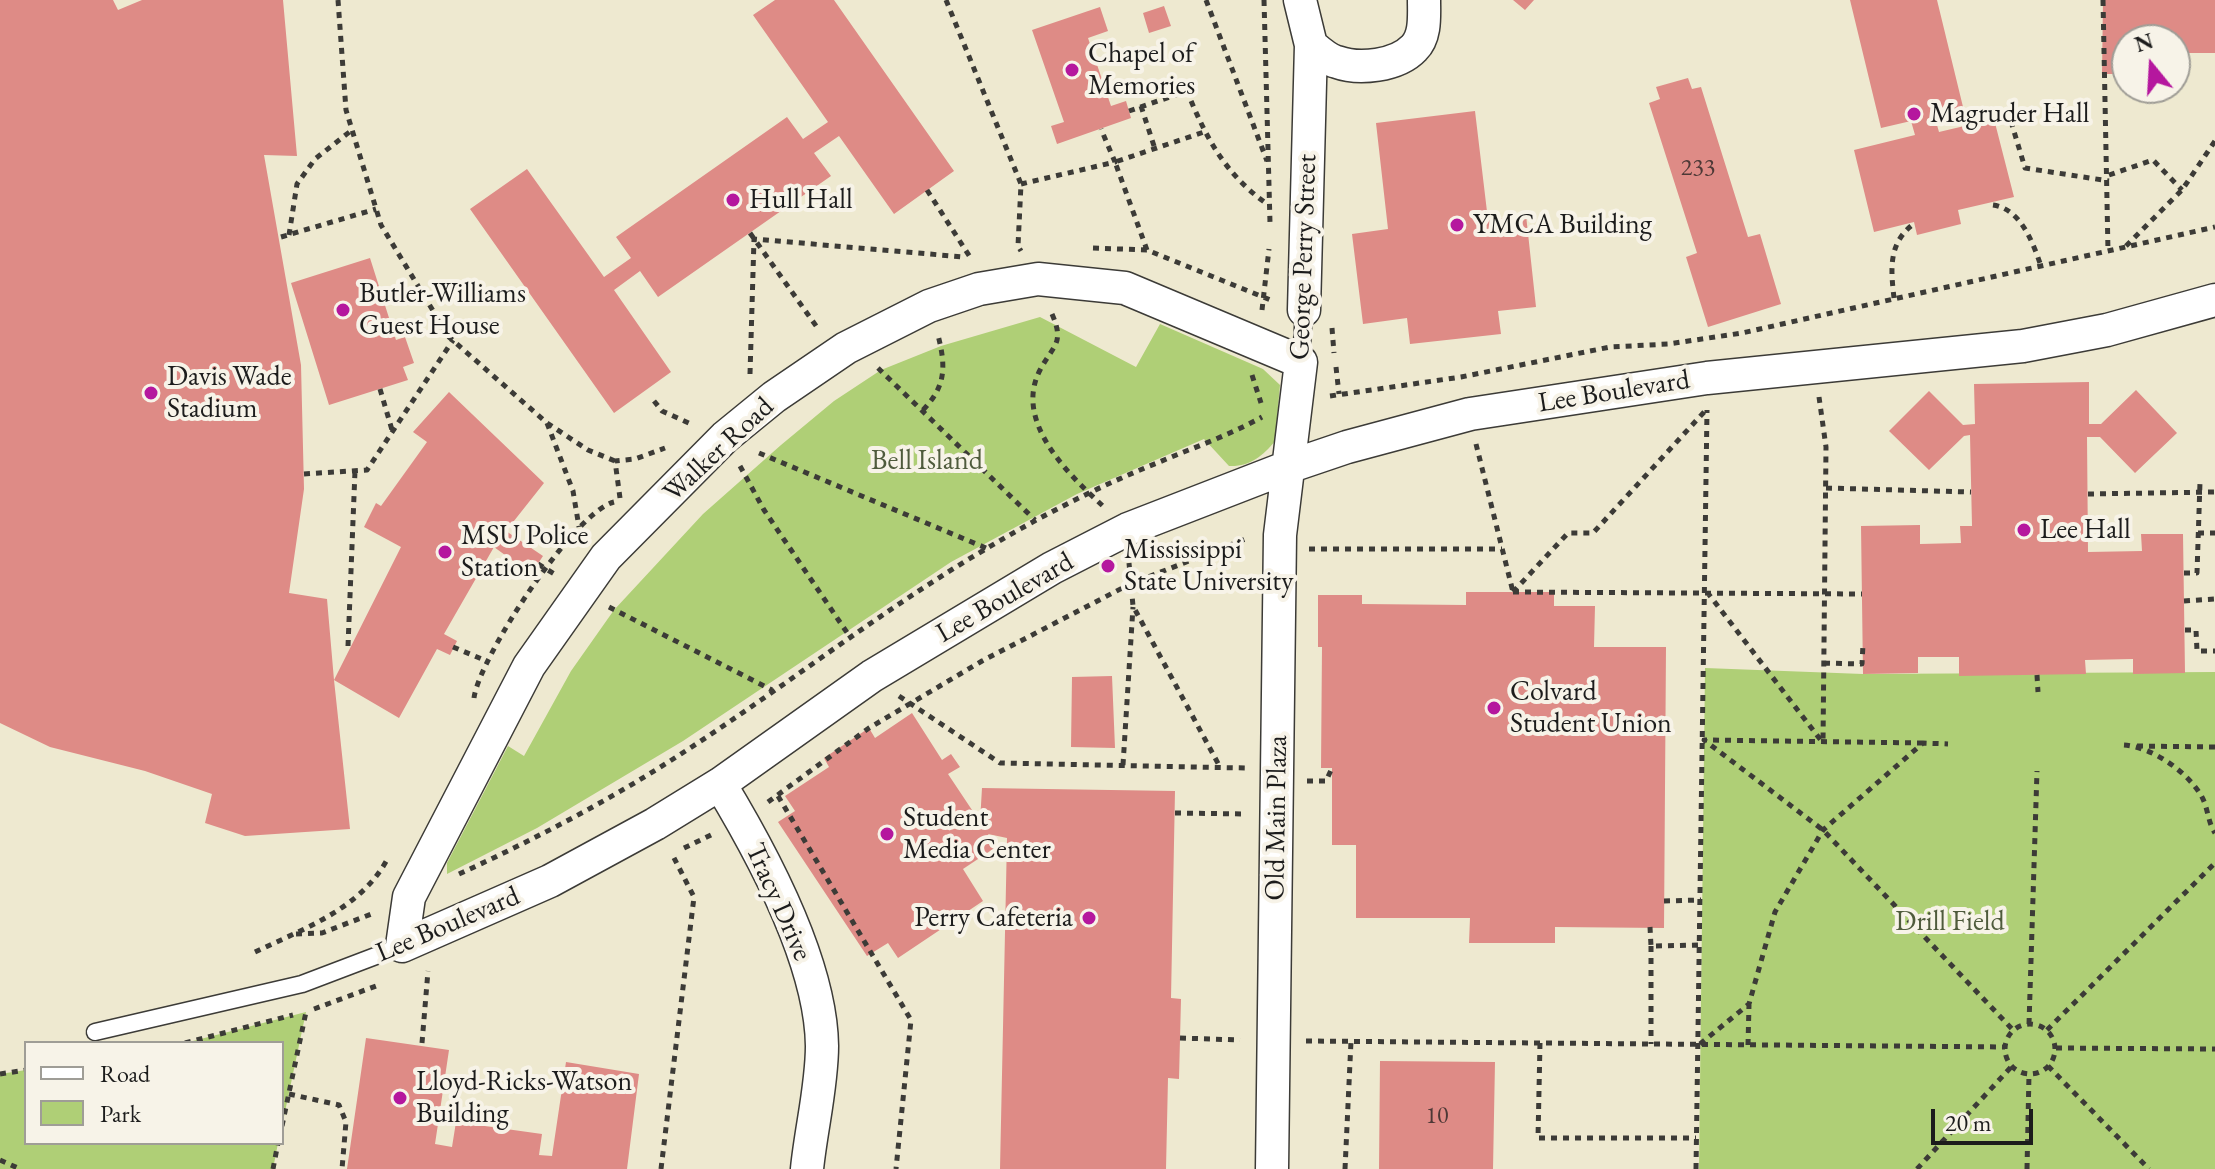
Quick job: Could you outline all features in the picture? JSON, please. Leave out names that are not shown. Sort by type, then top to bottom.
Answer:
[{"type":"street","name":"George Perry Street","points":[[1300,0],[1311,45],[1304,310]]},
{"type":"street","points":[[1311,45],[1335,62],[1381,64],[1401,58],[1416,47],[1424,25],[1424,0]]},
{"type":"street","name":"Walker Road","points":[[402,946],[409,897],[529,666],[606,557],[725,437],[774,397],[837,336],[979,289],[1038,279],[1125,288],[1301,362]]},
{"type":"street","name":"Lee Boulevard","points":[[402,946],[550,881],[720,784],[872,676],[1052,568],[1128,529],[1288,467],[1470,414],[1707,378],[1818,382],[2107,330],[2215,300]]},
{"type":"street","name":"George Perry Street","points":[[1288,467],[1301,362]]},
{"type":"street","name":"Old Main Plaza","points":[[1272,1169],[1280,549],[1288,467]]},
{"type":"street","name":"Tracy Drive","points":[[720,784],[742,821],[806,955],[822,1046],[807,1169]]},
{"type":"lane","name":"George Perry Street","points":[[1301,362],[1304,310]]},
{"type":"lane","name":"Lee Boulevard","points":[[95,1032],[302,984],[402,946]]},
{"type":"path","points":[[338,0],[346,110],[381,225],[453,340],[547,423],[588,450],[615,461],[635,459],[673,443]]},
{"type":"path","points":[[946,0],[1021,184],[1018,246]]},
{"type":"path","points":[[1206,0],[1269,166]]},
{"type":"path","points":[[1264,0],[1271,228]]},
{"type":"path","points":[[2103,0],[2102,74],[2109,178],[2108,251]]},
{"type":"path","points":[[1129,111],[1187,91],[1204,132],[1239,185],[1268,204]]},
{"type":"path","points":[[1141,106],[1155,149]]},
{"type":"path","points":[[1991,113],[2006,114],[2010,118],[2025,168],[2109,178],[2153,160],[2182,190]]},
{"type":"path","points":[[1101,129],[1147,250]]},
{"type":"path","points":[[289,235],[297,184],[315,159],[352,130]]},
{"type":"path","points":[[1021,184],[1115,162],[1204,132]]},
{"type":"path","points":[[2125,247],[2182,190],[2215,141]]},
{"type":"path","points":[[927,190],[970,258]]},
{"type":"path","points":[[1993,205],[2011,213],[2021,224],[2041,266]]},
{"type":"path","points":[[281,237],[376,209]]},
{"type":"path","points":[[1894,298],[1892,258],[1898,239],[1911,226]]},
{"type":"path","points":[[1294,406],[1339,394],[1461,377],[1610,347],[1668,344],[1742,333],[2215,227]]},
{"type":"path","points":[[750,233],[818,330],[837,336],[881,370],[1035,520]]},
{"type":"path","points":[[754,239],[970,258]]},
{"type":"path","points":[[749,387],[754,239]]},
{"type":"path","points":[[293,934],[322,933],[409,897],[568,821],[639,780],[826,651],[1035,520],[1155,464],[1234,433],[1266,415],[1252,374],[1259,342],[1270,243]]},
{"type":"path","points":[[1006,249],[1032,246]]},
{"type":"path","points":[[1090,248],[1147,250],[1263,298]]},
{"type":"path","points":[[958,262],[982,255]]},
{"type":"path","points":[[923,410],[938,394],[944,366],[929,306]]},
{"type":"path","points":[[818,330],[837,336]]},
{"type":"path","points":[[808,338],[818,330]]},
{"type":"path","points":[[304,474],[367,470],[453,340]]},
{"type":"path","points":[[1461,377],[1513,592]]},
{"type":"path","points":[[1818,382],[1826,447],[1823,743]]},
{"type":"path","points":[[380,389],[392,430]]},
{"type":"path","points":[[654,401],[662,411],[700,427],[686,435]]},
{"type":"path","points":[[1513,592],[1568,533],[1593,533],[1707,409],[1707,591],[1696,1169]]},
{"type":"path","points":[[547,423],[573,491],[580,528]]},
{"type":"path","points":[[725,437],[987,548]]},
{"type":"path","points":[[725,437],[764,510],[850,637]]},
{"type":"path","points":[[473,705],[475,690],[541,566],[604,505],[621,501],[615,461]]},
{"type":"path","points":[[348,646],[355,471]]},
{"type":"path","points":[[2184,573],[2197,573],[2200,482]]},
{"type":"path","points":[[1826,488],[1971,492]]},
{"type":"path","points":[[2088,494],[2215,492]]},
{"type":"path","points":[[2198,533],[2215,533]]},
{"type":"path","points":[[1280,549],[1502,549]]},
{"type":"path","points":[[541,566],[582,591],[772,690]]},
{"type":"path","points":[[1707,591],[1823,743]]},
{"type":"path","points":[[1513,592],[1862,594]]},
{"type":"path","points":[[2184,601],[2215,599]]},
{"type":"path","points":[[1123,765],[1133,606]]},
{"type":"path","points":[[2185,630],[2196,630],[2197,651],[2215,651]]},
{"type":"path","points":[[1824,663],[1862,664],[1863,644]]},
{"type":"path","points":[[453,647],[489,662]]},
{"type":"path","points":[[826,651],[872,676],[1000,763],[1278,768]]},
{"type":"path","points":[[2037,675],[2038,692]]},
{"type":"path","points":[[1704,740],[1948,744]]},
{"type":"path","points":[[1704,740],[1823,830],[2013,1030]]},
{"type":"path","points":[[1748,1045],[1749,1004],[1775,912],[1823,830],[1923,743]]},
{"type":"path","points":[[2124,745],[2215,747]]},
{"type":"path","points":[[2136,746],[2186,774],[2203,799],[2215,833]]},
{"type":"path","points":[[2029,1024],[2037,771]]},
{"type":"path","points":[[778,796],[911,1020],[896,1169]]},
{"type":"path","points":[[1175,813],[1278,814]]},
{"type":"path","points":[[255,952],[365,893],[391,852]]},
{"type":"path","points":[[661,1169],[694,897],[672,854]]},
{"type":"path","points":[[2047,1030],[2215,863]]},
{"type":"path","points":[[1664,901],[1701,900]]},
{"type":"path","points":[[1650,927],[1651,1044]]},
{"type":"path","points":[[1651,946],[1701,945]]},
{"type":"path","points":[[422,1043],[428,966]]},
{"type":"path","points":[[1699,1045],[1749,1004]]},
{"type":"path","points":[[284,1117],[306,1012]]},
{"type":"path","points":[[2029,1024],[2047,1030],[2056,1048],[2048,1066],[2029,1074],[2012,1066],[2005,1047],[2013,1030],[2029,1024]]},
{"type":"path","points":[[1180,1038],[2005,1047]]},
{"type":"path","points":[[1345,1169],[1351,1041]]},
{"type":"path","points":[[1540,1043],[1538,1138],[1696,1138]]},
{"type":"path","points":[[2056,1048],[2215,1049]]},
{"type":"path","points":[[1917,1169],[2012,1066]]},
{"type":"path","points":[[2048,1066],[2149,1169]]},
{"type":"path","points":[[0,1074],[24,1070]]},
{"type":"path","points":[[2027,1169],[2029,1074]]},
{"type":"path","points":[[289,1094],[339,1105],[346,1122],[342,1169]]},
{"type":"path","points":[[273,1169],[278,1145]]},
{"type":"path","points":[[0,1160],[20,1169]]},
{"type":"green space","name":"Bell Island","points":[[1040,317],[1136,367],[1160,324],[1263,369],[1280,385],[1275,441],[1255,460],[1229,466],[1204,439],[1077,494],[951,562],[683,741],[537,828],[447,874],[447,863],[508,746],[524,756],[571,671],[614,610],[703,514],[834,401],[881,370],[941,346]]},
{"type":"green space","name":"Drill Field","points":[[1705,668],[1863,674],[2215,672],[2215,1169],[1699,1169]]},
{"type":"green space","points":[[306,1012],[284,1116],[284,1041],[193,1041]]},
{"type":"green space","points":[[24,1070],[24,1145],[278,1145],[273,1169],[0,1169],[0,1074]]},
{"type":"building","name":"Davis Wade Stadium","points":[[0,0],[113,0],[118,10],[142,0],[283,0],[297,156],[264,155],[301,365],[304,489],[289,593],[327,599],[350,829],[245,836],[205,823],[212,794],[145,771],[50,747],[0,723]]},
{"type":"building","name":"Hull Hall","points":[[775,0],[834,0],[954,171],[894,214],[839,136],[814,153],[831,176],[658,297],[640,271],[614,290],[671,372],[614,413],[470,209],[527,169],[604,277],[631,258],[616,237],[787,117],[803,139],[828,122],[753,15]]},
{"type":"building","points":[[1513,0],[1534,0],[1525,10]]},
{"type":"building","name":"Magruder Hall","points":[[1850,0],[1937,0],[1964,111],[1935,118],[1939,132],[1994,119],[2014,197],[1958,210],[1961,224],[1917,235],[1914,222],[1874,232],[1854,150],[1915,135],[1911,121],[1881,128]]},
{"type":"building","points":[[2103,0],[2215,0],[2215,53],[2191,53],[2191,24],[2111,24],[2111,74],[2102,74]]},
{"type":"building","points":[[1164,6],[1171,26],[1149,33],[1143,13]]},
{"type":"building","name":"Chapel of Memories","points":[[1100,7],[1108,31],[1088,38],[1111,106],[1126,101],[1131,118],[1057,144],[1051,126],[1064,122],[1032,30]]},
{"type":"building","points":[[1688,78],[1692,89],[1701,87],[1748,237],[1760,234],[1781,304],[1708,327],[1686,257],[1697,253],[1649,103],[1660,99],[1656,87]]},
{"type":"building","name":"YMCA Building","points":[[1475,111],[1488,220],[1526,215],[1536,307],[1498,311],[1501,334],[1410,344],[1407,318],[1363,324],[1352,234],[1388,229],[1376,123]]},
{"type":"building","name":"Butler-Williams Guest House","points":[[370,258],[396,340],[405,337],[414,363],[403,367],[408,380],[329,405],[291,283]]},
{"type":"building","name":"Lee Hall","points":[[2089,382],[2089,424],[2101,424],[2136,390],[2177,433],[2135,473],[2100,437],[2087,437],[2088,552],[2142,551],[2141,534],[2183,534],[2185,673],[2133,674],[2133,659],[2085,660],[2086,674],[1959,676],[1959,657],[1918,657],[1918,673],[1863,674],[1861,526],[1920,525],[1920,544],[1961,543],[1960,526],[1972,526],[1970,435],[1964,436],[1929,470],[1889,431],[1929,391],[1963,425],[1975,424],[1974,384]]},
{"type":"building","name":"MSU Police Station","points":[[449,392],[544,483],[506,531],[543,556],[531,574],[494,547],[444,634],[457,641],[450,655],[437,649],[399,718],[334,680],[401,547],[364,527],[376,503],[381,506],[427,442],[413,432]]},
{"type":"building","name":"Colvard Student Union","points":[[1466,592],[1554,592],[1554,606],[1595,606],[1594,647],[1666,647],[1664,928],[1555,927],[1555,943],[1469,943],[1470,918],[1356,918],[1356,845],[1332,845],[1332,768],[1321,768],[1322,647],[1318,647],[1318,595],[1362,595],[1362,604],[1466,605]]},
{"type":"building","points":[[1112,676],[1115,748],[1071,747],[1072,677]]},
{"type":"building","name":"Perry Cafeteria","points":[[912,713],[942,760],[951,754],[960,767],[948,774],[980,822],[982,788],[1175,791],[1171,998],[1181,999],[1179,1079],[1168,1078],[1166,1169],[1000,1169],[1007,838],[988,834],[996,847],[963,869],[983,901],[898,958],[888,943],[867,956],[778,822],[795,811],[785,796],[829,767],[824,758],[869,728],[875,738]]},
{"type":"building","name":"Lloyd-Ricks-Watson Building","points":[[366,1038],[449,1050],[435,1144],[452,1147],[456,1122],[542,1134],[539,1155],[552,1156],[566,1062],[639,1074],[627,1169],[347,1169]]},
{"type":"building","points":[[1380,1061],[1495,1062],[1493,1169],[1379,1169]]},
{"type":"place","name":"Chapel of Memories","points":[[1072,70]]},
{"type":"place","name":"Magruder Hall","points":[[1914,114]]},
{"type":"place","name":"Hull Hall","points":[[733,200]]},
{"type":"place","name":"YMCA Building","points":[[1457,225]]},
{"type":"place","name":"Butler-Williams Guest House","points":[[343,310]]},
{"type":"place","name":"Davis Wade Stadium","points":[[151,393]]},
{"type":"place","name":"Lee Hall","points":[[2024,530]]},
{"type":"place","name":"MSU Police Station","points":[[445,552]]},
{"type":"place","name":"Mississippi State University","points":[[1108,566]]},
{"type":"place","name":"Colvard Student Union","points":[[1494,708]]},
{"type":"place","name":"Student Media Center","points":[[887,834]]},
{"type":"place","name":"Perry Cafeteria","points":[[1089,918]]},
{"type":"place","name":"Lloyd-Ricks-Watson Building","points":[[400,1098]]}]
